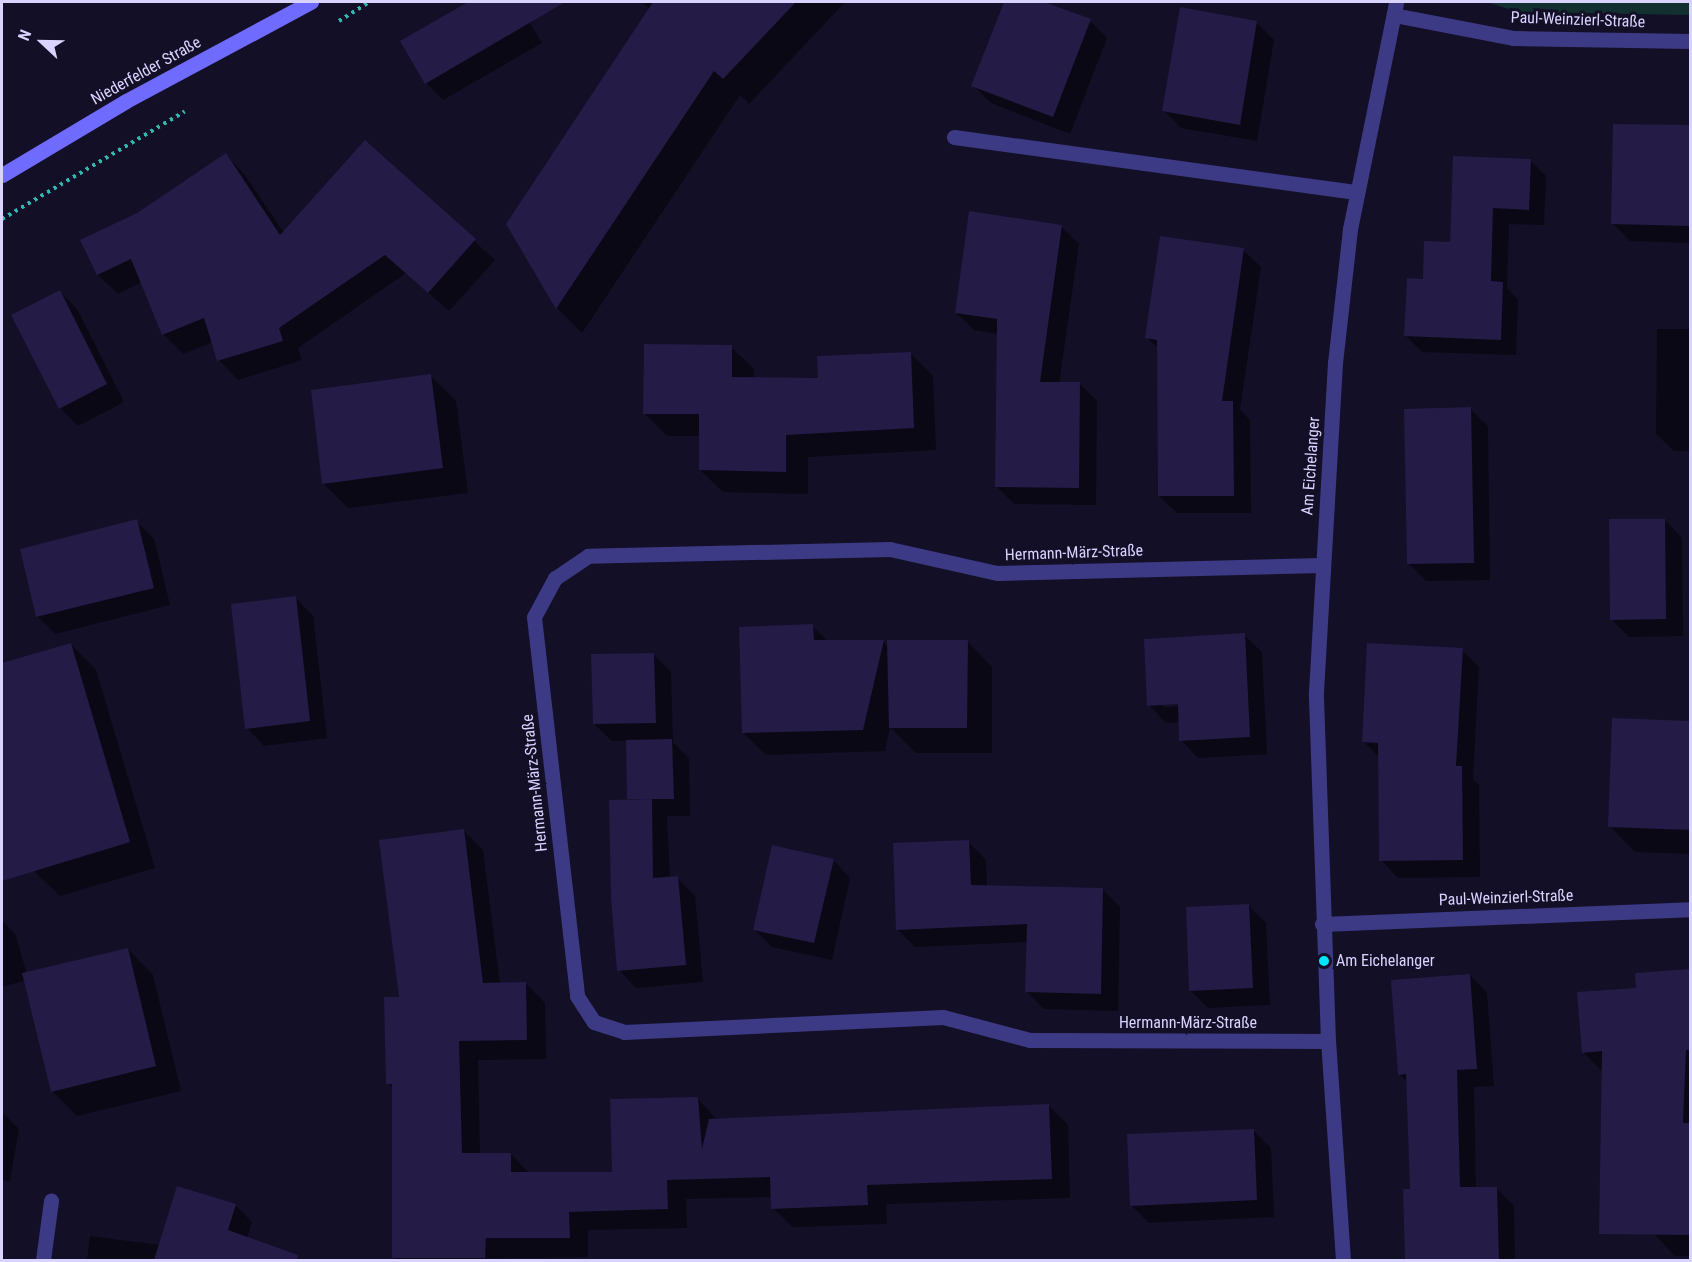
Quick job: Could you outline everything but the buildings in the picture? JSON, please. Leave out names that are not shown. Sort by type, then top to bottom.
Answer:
[{"type":"street","name":"Niederfelder Straße","points":[[2,175],[126,101],[311,2]]},
{"type":"street","name":"Paul-Weinzierl-Straße","points":[[1395,8],[1513,38],[1690,41]]},
{"type":"street","name":"Am Eichelanger","points":[[1343,1260],[1322,924],[1316,692],[1335,363],[1357,192],[1395,8]]},
{"type":"street","points":[[954,137],[1357,192]]},
{"type":"street","name":"Hermann-März-Straße","points":[[1322,565],[997,573],[890,549],[588,556],[555,578],[534,617],[577,996],[594,1022],[624,1032],[943,1017],[1030,1040],[1328,1041]]},
{"type":"street","name":"Paul-Weinzierl-Straße","points":[[1322,924],[1690,909]]},
{"type":"street","points":[[43,1260],[51,1201]]},
{"type":"green space","points":[[1487,2],[1690,2],[1690,15],[1518,12]]},
{"type":"place","name":"Am Eichelanger","points":[[1324,961]]}]
